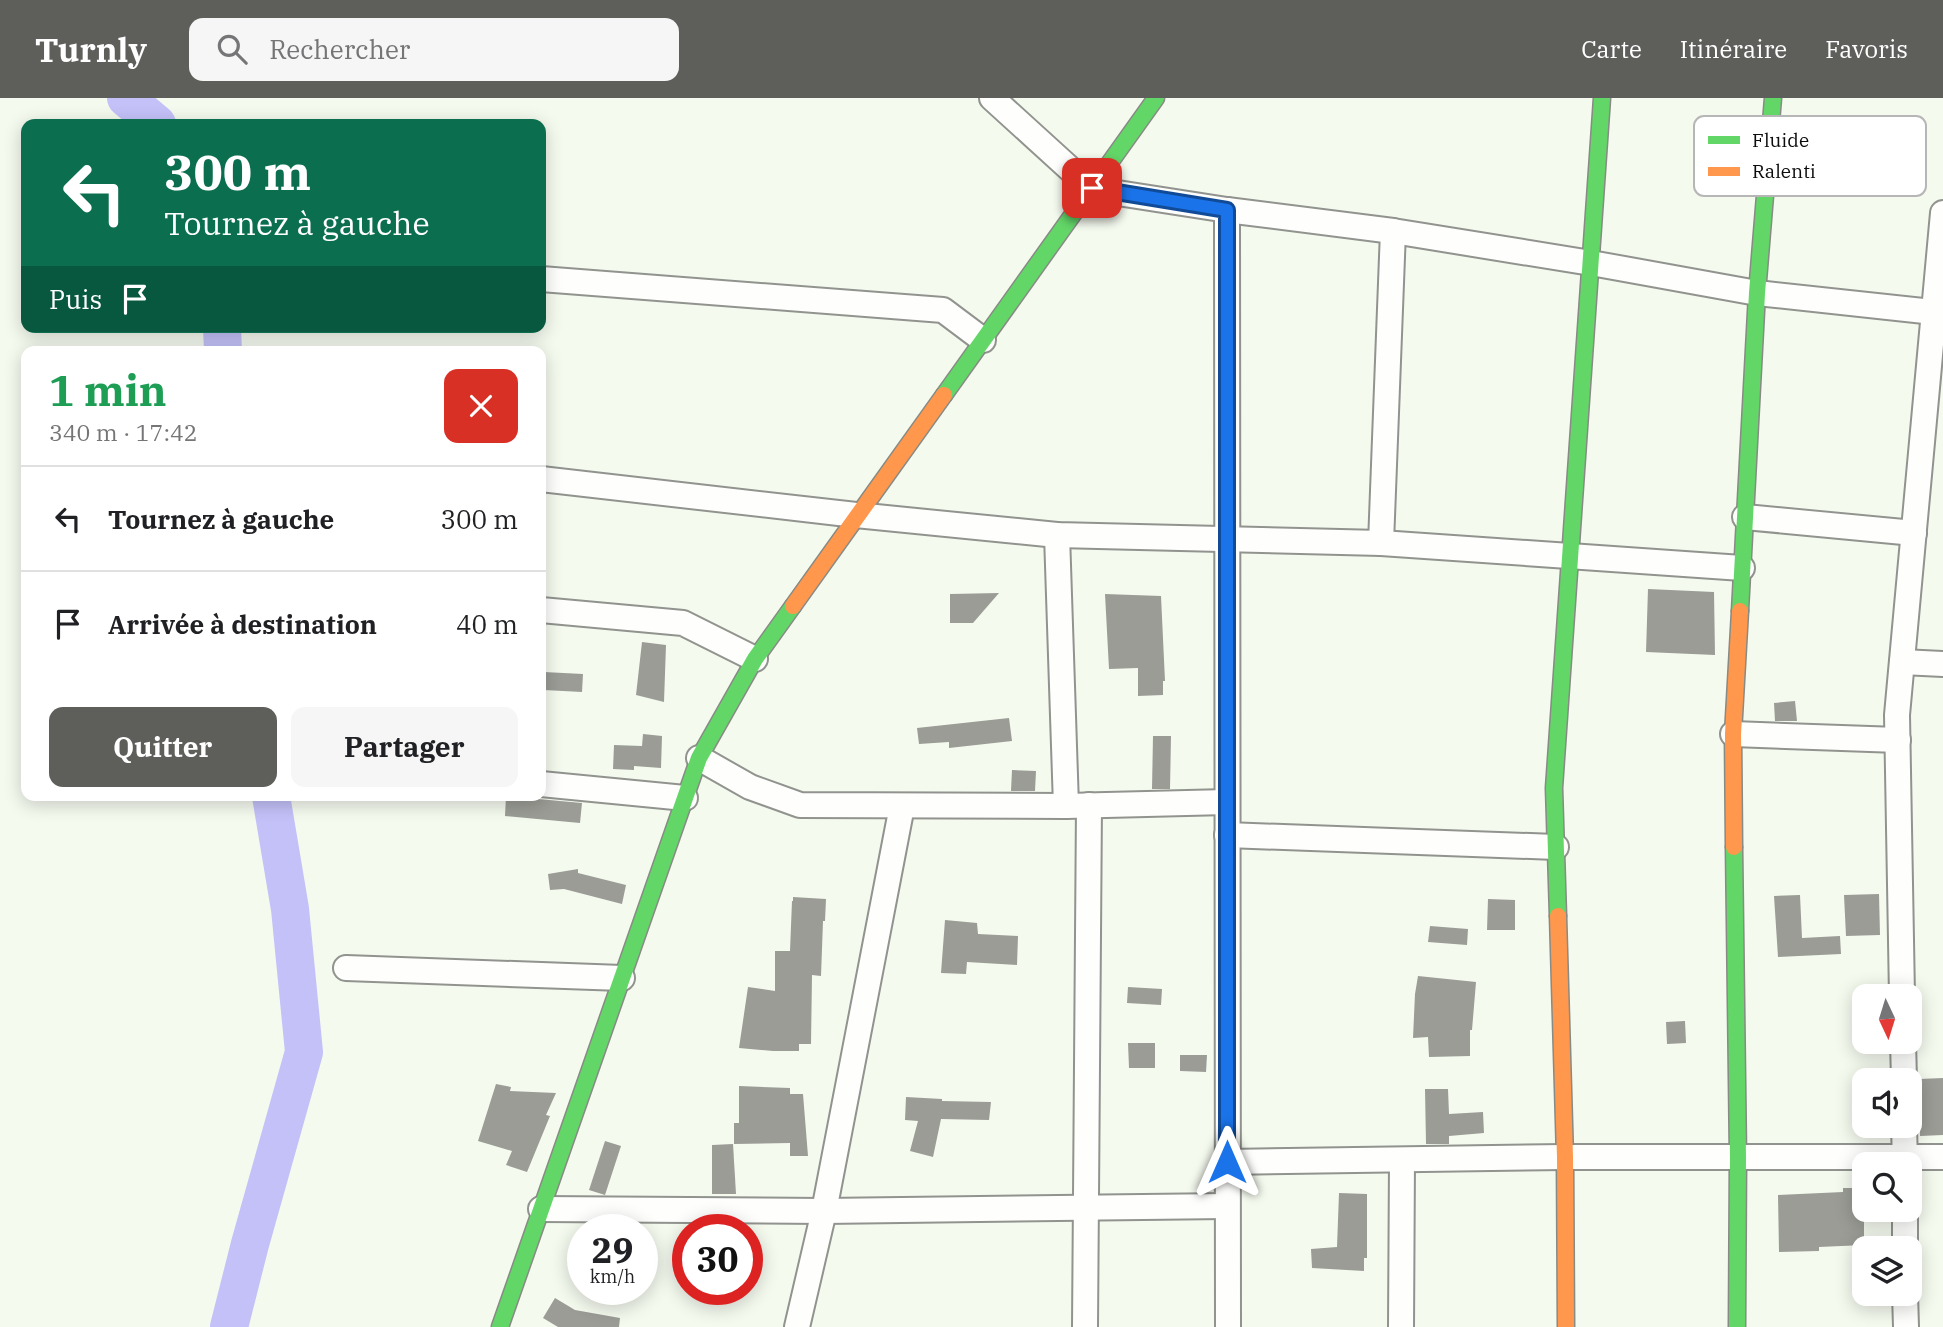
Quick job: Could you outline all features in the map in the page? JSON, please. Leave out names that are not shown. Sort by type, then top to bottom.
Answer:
[{"type":"street","points":[[992,98],[1092,188],[1227,210],[1392,231],[1757,293],[1939,313]]},
{"type":"street","points":[[500,1327],[699,758],[755,659],[1156,98]]},
{"type":"street","points":[[1566,1327],[1565,1157],[1555,788],[1602,98]]},
{"type":"street","points":[[1772,116],[1773,98]]},
{"type":"street","points":[[1737,1327],[1738,1157],[1733,734],[1757,293],[1765,196]]},
{"type":"street","points":[[1227,210],[1228,1327]]},
{"type":"street","points":[[1902,984],[1897,715],[1914,533],[1931,484],[1943,213]]},
{"type":"street","points":[[1381,543],[1392,231]]},
{"type":"street","points":[[546,279],[943,310],[982,340]]},
{"type":"street","points":[[546,480],[1057,535],[1381,543],[1742,568]]},
{"type":"street","points":[[1745,517],[1914,533]]},
{"type":"street","points":[[1057,535],[1078,805],[1085,1327]]},
{"type":"street","points":[[546,610],[683,623],[755,659]]},
{"type":"street","points":[[1902,662],[1943,664]]},
{"type":"street","points":[[1733,734],[1898,740]]},
{"type":"street","points":[[699,758],[750,787],[800,805],[1227,802]]},
{"type":"street","points":[[546,785],[685,799]]},
{"type":"street","points":[[797,1327],[824,1211],[902,806]]},
{"type":"street","points":[[1227,835],[1556,847]]},
{"type":"street","points":[[346,968],[622,978]]},
{"type":"street","points":[[1227,1162],[1565,1157],[1852,1159]]},
{"type":"street","points":[[1922,1159],[1943,1157]]},
{"type":"street","points":[[1401,1327],[1402,1160]]},
{"type":"street","points":[[541,1209],[824,1211],[1227,1206]]},
{"type":"street","points":[[1905,1306],[1906,1327]]},
{"type":"building","points":[[1648,589],[1714,592],[1715,655],[1646,652]]},
{"type":"building","points":[[999,593],[973,623],[950,623],[950,594]]},
{"type":"building","points":[[1105,594],[1161,596],[1165,681],[1163,695],[1138,696],[1138,668],[1109,669]]},
{"type":"building","points":[[642,642],[666,645],[664,702],[636,695]]},
{"type":"building","points":[[546,672],[583,674],[582,692],[546,690]]},
{"type":"building","points":[[1795,701],[1797,721],[1775,721],[1774,703]]},
{"type":"building","points":[[1009,718],[1012,741],[949,748],[949,742],[919,744],[917,728]]},
{"type":"building","points":[[643,734],[662,736],[661,768],[634,766],[634,770],[613,769],[614,745],[642,746]]},
{"type":"building","points":[[1153,736],[1171,736],[1170,789],[1152,789]]},
{"type":"building","points":[[1012,770],[1036,771],[1035,791],[1011,791]]},
{"type":"building","points":[[546,800],[582,803],[580,823],[505,816],[506,801]]},
{"type":"building","points":[[578,869],[578,873],[626,885],[622,904],[564,889],[550,890],[548,874]]},
{"type":"building","points":[[1879,894],[1880,935],[1846,936],[1844,895]]},
{"type":"building","points":[[1800,895],[1802,938],[1840,936],[1841,954],[1778,957],[1774,896]]},
{"type":"building","points":[[793,897],[826,899],[821,976],[812,975],[811,1044],[799,1044],[799,1051],[739,1048],[748,987],[775,991],[775,951],[790,951]]},
{"type":"building","points":[[1488,899],[1515,900],[1515,930],[1487,930]]},
{"type":"building","points":[[945,920],[977,923],[978,934],[1018,936],[1017,965],[967,962],[966,974],[941,973]]},
{"type":"building","points":[[1430,926],[1468,929],[1467,945],[1428,942]]},
{"type":"building","points":[[1418,976],[1476,982],[1470,1030],[1470,1056],[1429,1057],[1428,1037],[1413,1038]]},
{"type":"building","points":[[1128,987],[1162,989],[1161,1005],[1127,1003]]},
{"type":"building","points":[[1685,1021],[1686,1043],[1667,1044],[1666,1022]]},
{"type":"building","points":[[1128,1043],[1155,1043],[1155,1068],[1129,1068]]},
{"type":"building","points":[[1180,1055],[1207,1055],[1206,1072],[1180,1071]]},
{"type":"building","points":[[1943,1078],[1943,1135],[1922,1136],[1922,1079]]},
{"type":"building","points":[[496,1084],[511,1087],[510,1091],[556,1093],[546,1115],[550,1116],[527,1172],[506,1165],[512,1151],[478,1141]]},
{"type":"building","points":[[739,1086],[790,1088],[790,1094],[803,1094],[808,1156],[790,1156],[790,1143],[734,1144],[734,1123],[739,1123]]},
{"type":"building","points":[[1425,1089],[1448,1089],[1449,1114],[1483,1112],[1484,1133],[1449,1136],[1449,1144],[1426,1144]]},
{"type":"building","points":[[906,1097],[991,1102],[989,1120],[941,1119],[933,1157],[910,1151],[918,1121],[905,1120]]},
{"type":"building","points":[[605,1141],[621,1146],[605,1195],[589,1190]]},
{"type":"building","points":[[733,1144],[736,1194],[712,1194],[712,1145]]},
{"type":"building","points":[[1843,1188],[1852,1188],[1852,1222],[1864,1222],[1864,1236],[1852,1236],[1852,1246],[1819,1247],[1819,1251],[1779,1252],[1778,1195],[1843,1192]]},
{"type":"building","points":[[1339,1193],[1367,1194],[1367,1258],[1364,1258],[1364,1271],[1312,1268],[1311,1249],[1337,1247]]},
{"type":"building","points":[[555,1298],[575,1310],[620,1318],[619,1327],[558,1327],[543,1318]]},
{"type":"waterway","points":[[126,98],[151,119]]},
{"type":"waterway","points":[[222,333],[223,346]]},
{"type":"waterway","points":[[229,1327],[304,1052],[290,909],[272,801]]},
{"type":"traffic: fast","points":[[944,395],[1156,98]]},
{"type":"traffic: fast","points":[[1558,916],[1554,788],[1602,98]]},
{"type":"traffic: fast","points":[[1772,116],[1773,98]]},
{"type":"traffic: fast","points":[[1740,611],[1757,293],[1765,196]]},
{"type":"traffic: fast","points":[[500,1327],[699,758],[755,659],[793,606]]},
{"type":"traffic: fast","points":[[1734,847],[1737,1327]]},
{"type":"traffic: slow","points":[[793,606],[944,395]]},
{"type":"traffic: slow","points":[[1734,847],[1733,734],[1740,611]]},
{"type":"traffic: slow","points":[[1558,916],[1565,1157],[1566,1327]]},
{"type":"route","points":[[1092,188],[1227,210],[1227,1162]]}]
